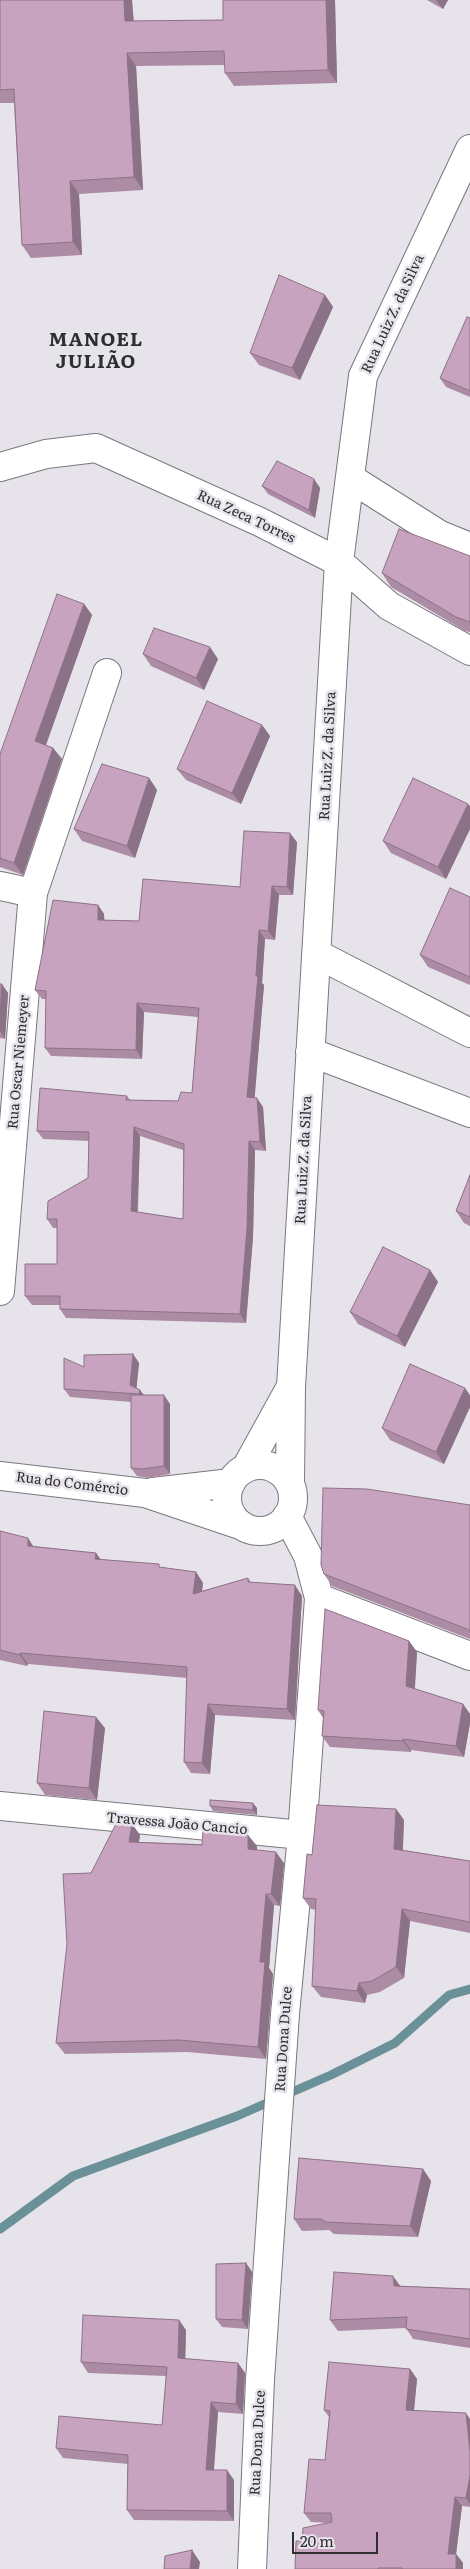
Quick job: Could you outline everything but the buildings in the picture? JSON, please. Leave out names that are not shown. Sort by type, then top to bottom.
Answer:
[{"type":"street","name":"Rua Luiz Z. da Silva","points":[[290,1483],[291,1387],[310,1052],[340,562],[350,478],[364,376],[470,149]]},
{"type":"street","name":"Rua Zeca Torres","points":[[0,467],[46,454],[96,448],[260,522],[340,562],[389,606],[470,651]]},
{"type":"street","points":[[350,478],[440,536],[470,547]]},
{"type":"street","name":"Rua Oscar Niemeyer","points":[[0,1291],[32,892],[107,673]]},
{"type":"street","points":[[0,886],[32,892]]},
{"type":"street","points":[[317,954],[470,1033]]},
{"type":"street","points":[[310,1052],[470,1113]]},
{"type":"street","name":"Rua Luiz Z. da Silva","points":[[238,1475],[291,1387]]},
{"type":"street","points":[[256,1465],[276,1468],[290,1483],[293,1499],[287,1516],[272,1528],[253,1530],[244,1526],[230,1512],[228,1492],[238,1475],[256,1465]]},
{"type":"street","name":"Rua do Comércio","points":[[145,1493],[238,1475]]},
{"type":"street","name":"Rua do Comércio","points":[[0,1476],[145,1493],[244,1526]]},
{"type":"street","name":"Rua Dona Dulce","points":[[252,2569],[260,2380],[285,2014],[302,1835],[319,1598],[308,1556],[287,1516]]},
{"type":"street","points":[[319,1598],[470,1656]]},
{"type":"street","name":"Travessa João Cancio","points":[[0,1806],[51,1813],[302,1835]]},
{"type":"waterway","points":[[0,2229],[73,2176],[237,2116],[331,2075],[395,2043],[449,1995],[470,1989]]},
{"type":"district","name":"MANOEL JULIÃO","points":[[96,351]]}]
